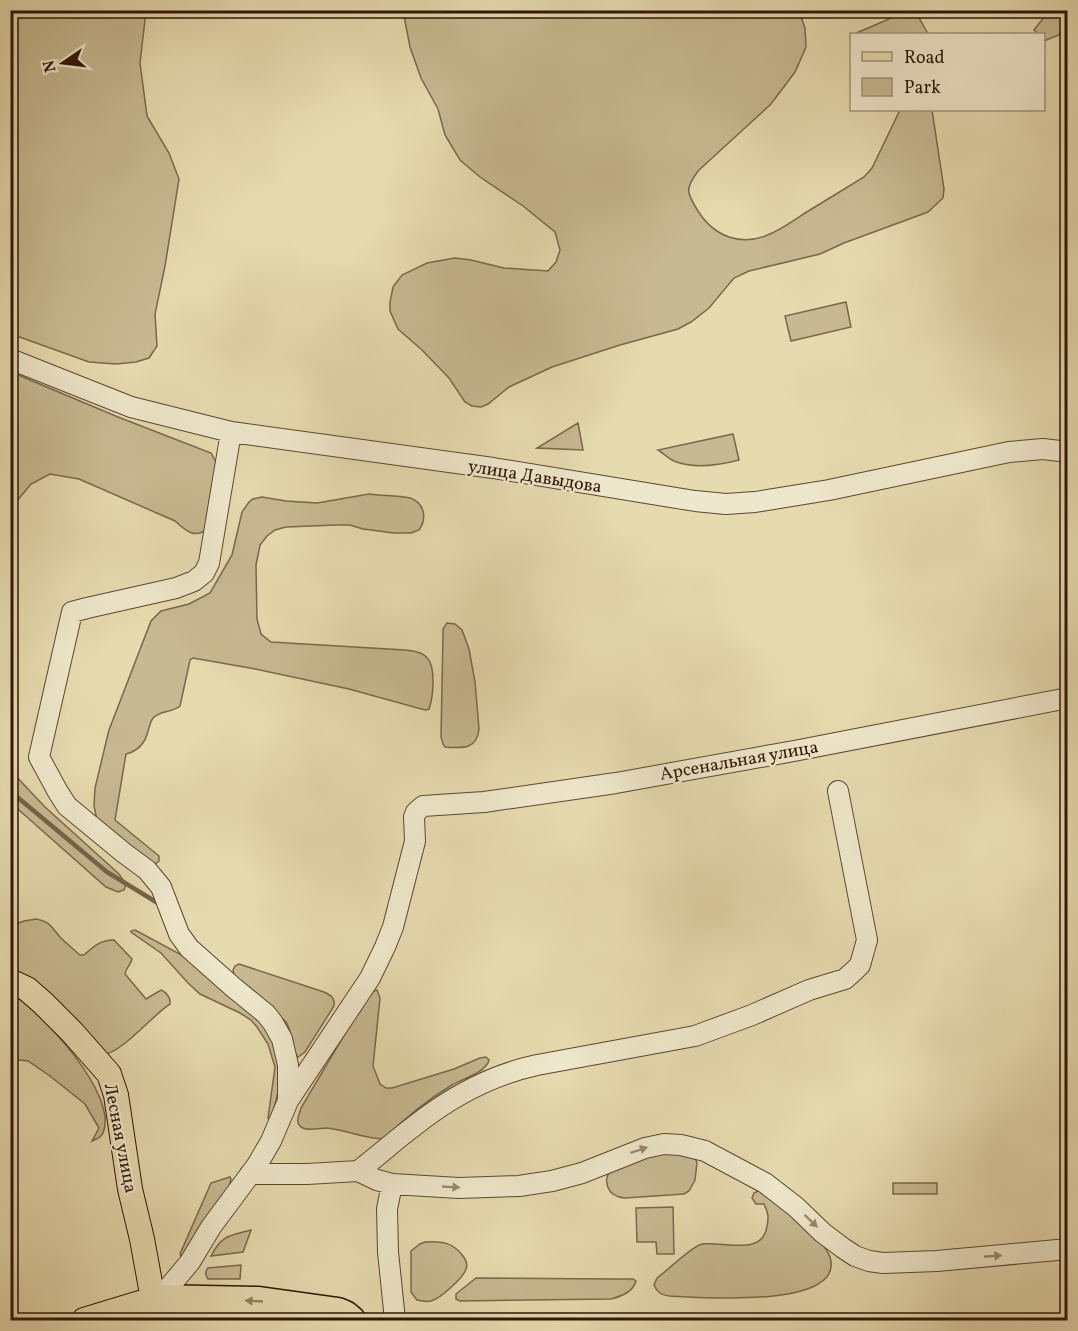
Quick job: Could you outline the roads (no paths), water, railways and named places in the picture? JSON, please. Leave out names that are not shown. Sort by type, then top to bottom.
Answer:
[{"type":"highway","points":[[154,1310],[259,1301],[338,1312],[351,1320]]},
{"type":"main road","name":"Лесная улица","points":[[10,981],[27,989],[43,1003],[109,1074],[116,1095],[130,1189],[142,1239],[154,1310]]},
{"type":"main road","points":[[84,1320],[154,1310]]},
{"type":"street","name":"улица Давыдова","points":[[10,359],[131,407],[231,432],[493,468],[726,504],[754,502],[819,491],[1009,452],[1043,449],[1068,452]]},
{"type":"street","points":[[154,1310],[172,1289],[169,1287],[190,1262],[271,1141],[288,1101],[288,1065],[282,1039],[273,1023],[255,1004],[189,948],[179,934],[160,887],[147,870],[67,806],[39,757],[72,612],[176,588],[194,581],[204,573],[209,563],[231,432]]},
{"type":"street","name":"Арсенальная улица","points":[[288,1101],[370,978],[385,947],[399,908],[415,841],[414,817],[423,806],[484,802],[616,783],[1068,698]]},
{"type":"street","points":[[358,1171],[433,1112],[499,1075],[537,1065],[695,1036],[752,1015],[809,990],[845,979],[860,965],[867,940],[838,791]]},
{"type":"street","points":[[250,1174],[358,1171],[392,1184],[459,1188],[519,1186],[582,1173],[645,1148],[664,1144],[681,1145],[705,1151],[765,1183],[796,1207],[823,1233],[855,1256],[869,1261],[883,1263],[937,1261],[1068,1249]]},
{"type":"street","points":[[392,1184],[387,1209],[388,1252],[395,1320]]},
{"type":"waterway","points":[[10,791],[107,872],[161,905]]}]
